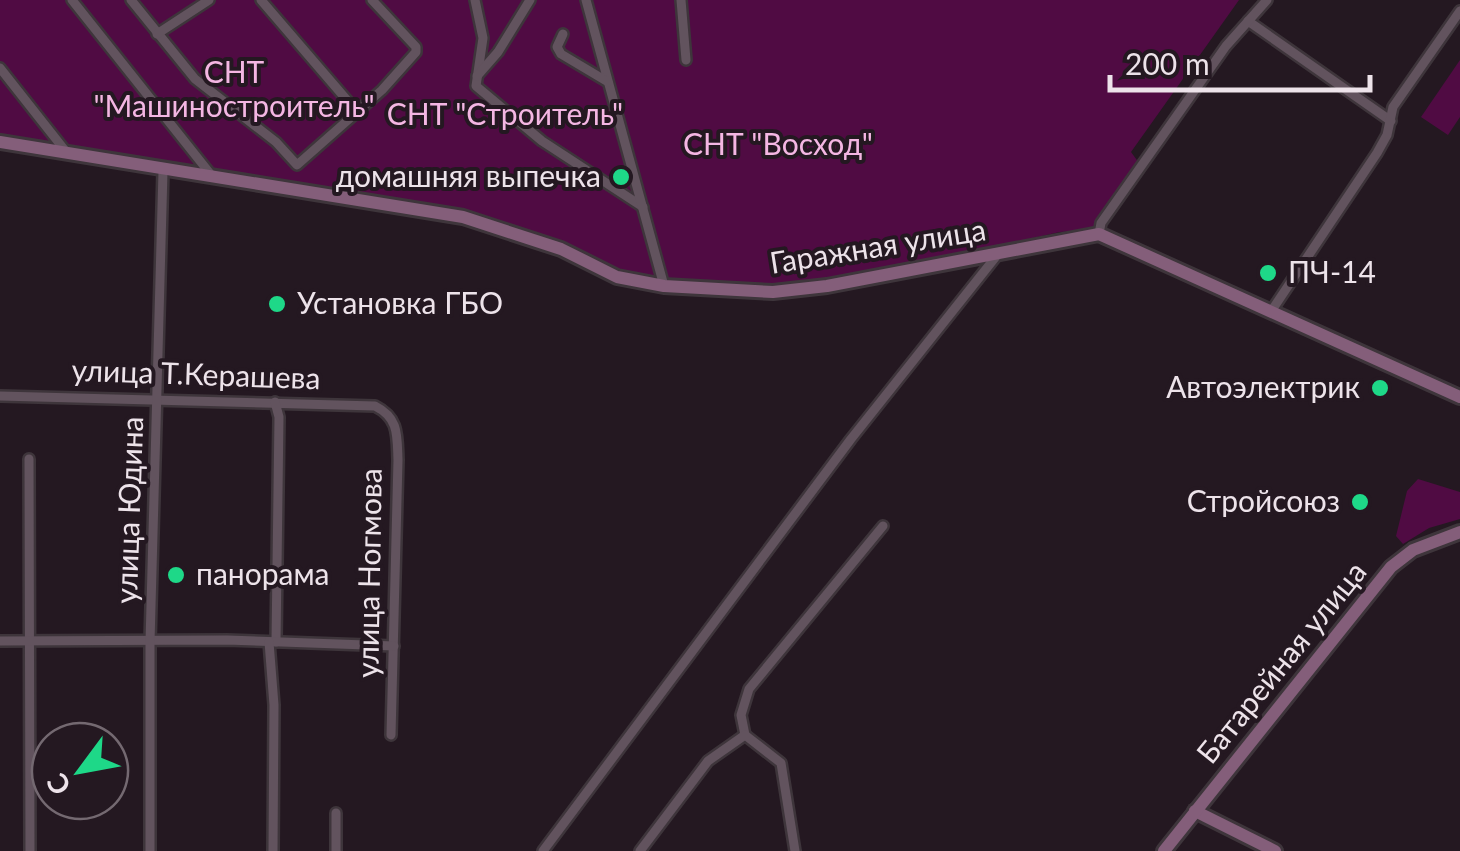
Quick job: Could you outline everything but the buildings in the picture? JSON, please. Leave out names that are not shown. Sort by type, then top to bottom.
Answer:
[{"type":"street","points":[[72,0],[213,178]]},
{"type":"street","points":[[131,0],[195,79],[276,142],[296,166],[358,112],[416,52],[372,0]]},
{"type":"street","points":[[156,34],[209,0]]},
{"type":"street","points":[[262,0],[358,112]]},
{"type":"street","points":[[474,0],[483,38],[476,86],[542,141],[643,207]]},
{"type":"street","points":[[475,78],[498,52],[530,0]]},
{"type":"street","points":[[586,0],[664,286]]},
{"type":"street","points":[[681,0],[686,60]]},
{"type":"street","points":[[1266,0],[1100,223],[1099,234],[1460,397]]},
{"type":"street","points":[[1272,310],[1377,153],[1392,121],[1393,108],[1460,11]]},
{"type":"street","points":[[1248,21],[1392,121]]},
{"type":"street","points":[[563,34],[557,47],[561,54],[608,82]]},
{"type":"street","points":[[0,68],[68,155]]},
{"type":"street","name":"Гаражная улица","points":[[0,142],[463,217],[561,249],[617,278],[664,286],[773,292],[1099,234]]},
{"type":"street","name":"улица Юдина","points":[[150,851],[150,642],[163,171]]},
{"type":"street","points":[[543,851],[851,439],[998,254]]},
{"type":"street","name":"улица Т.Керашева","points":[[0,396],[374,406],[390,414]]},
{"type":"street","points":[[273,851],[272,642],[280,417],[276,402]]},
{"type":"street","name":"улица Ногмова","points":[[390,414],[396,426],[398,460],[391,735]]},
{"type":"street","points":[[29,459],[30,851]]},
{"type":"street","points":[[795,851],[781,763],[745,734],[741,714],[750,689],[883,526]]},
{"type":"street","name":"Батарейная улица","points":[[1164,851],[1391,567],[1413,550],[1460,532]]},
{"type":"street","points":[[0,641],[394,646]]},
{"type":"street","points":[[640,851],[708,761],[745,734]]},
{"type":"street","points":[[1195,812],[1275,851]]},
{"type":"street","points":[[336,813],[336,851]]},
{"type":"green space","points":[[0,0],[1239,0],[1131,152],[1139,163],[1091,230],[1060,232],[942,258],[939,263],[773,292],[641,282],[463,217],[0,142]]},
{"type":"green space","points":[[1460,60],[1460,117],[1448,135],[1421,117]]},
{"type":"green space","points":[[1418,479],[1460,492],[1460,519],[1429,528],[1403,544],[1396,536],[1407,491]]},
{"type":"place","name":"домашняя выпечка","points":[[621,177]]},
{"type":"place","name":"ПЧ-14","points":[[1268,273]]},
{"type":"place","name":"Установка ГБО","points":[[277,304]]},
{"type":"place","name":"Автоэлектрик","points":[[1380,388]]},
{"type":"place","name":"Стройсоюз","points":[[1360,502]]},
{"type":"place","name":"панорама","points":[[176,575]]},
{"type":"park label","name":"СНТ \"Машиностроитель\"","points":[[234,90]]},
{"type":"park label","name":"СНТ \"Строитель\"","points":[[505,115]]},
{"type":"park label","name":"СНТ \"Восход\"","points":[[778,145]]}]
